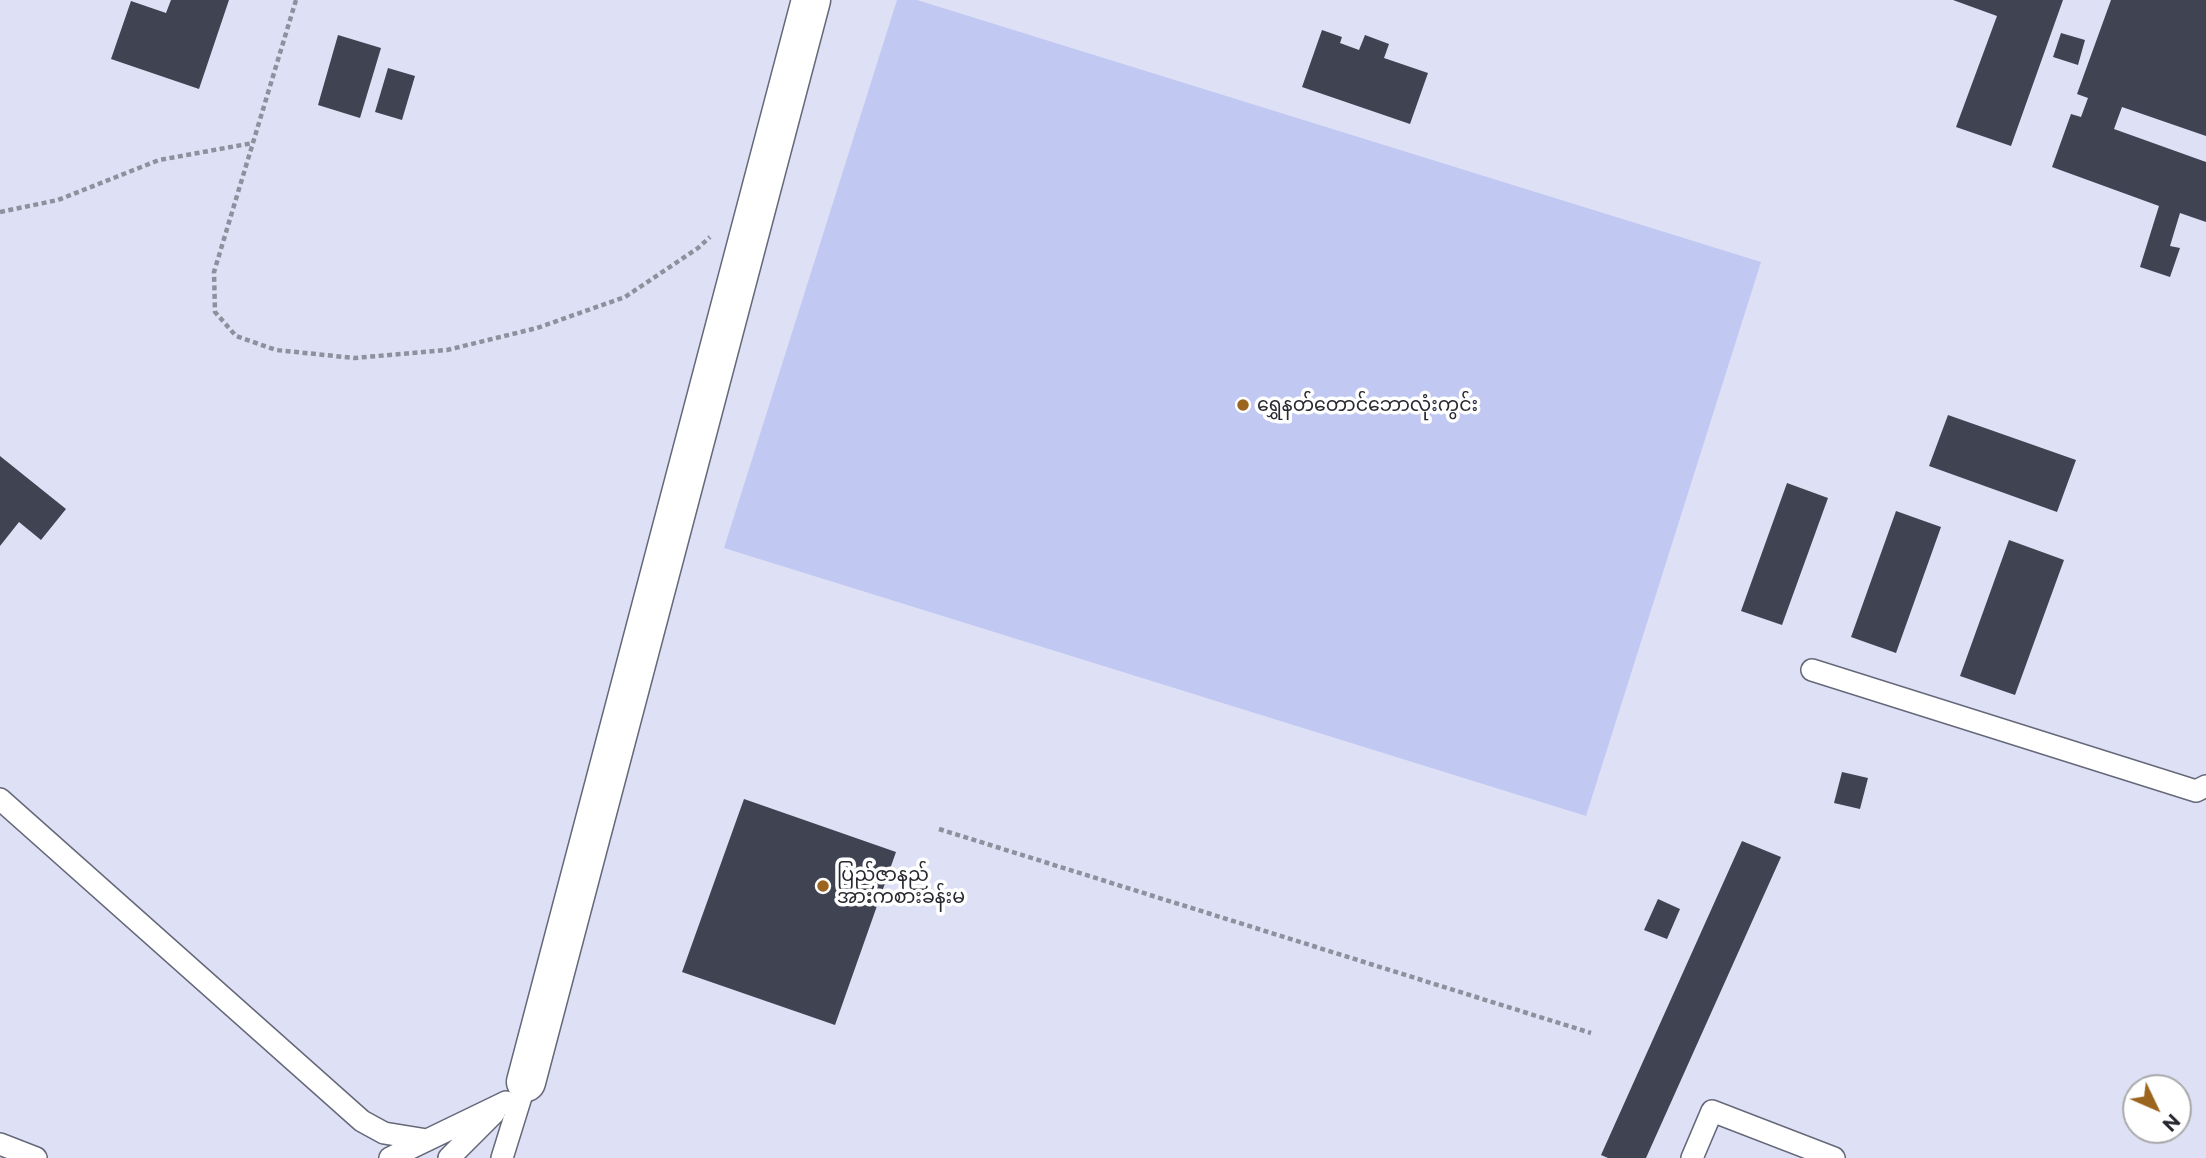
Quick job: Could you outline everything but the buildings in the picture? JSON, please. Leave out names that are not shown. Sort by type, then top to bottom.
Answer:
[{"type":"street","points":[[516,1092],[811,0]]},
{"type":"lane","points":[[1812,670],[2196,792],[2206,786]]},
{"type":"lane","points":[[1,803],[362,1121],[384,1133],[427,1140]]},
{"type":"lane","points":[[390,1158],[516,1092]]},
{"type":"lane","points":[[449,1158],[516,1092]]},
{"type":"lane","points":[[502,1158],[516,1092]]},
{"type":"lane","points":[[1692,1158],[1712,1111],[1834,1158]]},
{"type":"lane","points":[[0,1144],[36,1158]]},
{"type":"path","points":[[296,0],[214,272],[215,312],[236,337],[276,350],[354,358],[447,350],[537,328],[625,297],[698,248],[719,229]]},
{"type":"path","points":[[0,212],[58,200],[159,160],[253,143]]},
{"type":"path","points":[[939,829],[1591,1033]]},
{"type":"shaded area","name":"ရွှေနတ်တောင်ဘောလုံးကွင်း","points":[[897,0],[917,0],[1761,262],[1586,816],[724,548]]},
{"type":"place","name":"ရွှေနတ်တောင်ဘောလုံးကွင်း","points":[[1243,405]]},
{"type":"place","name":"ပြည်ဇာနည် အားကစားခန်းမ","points":[[823,886]]}]
